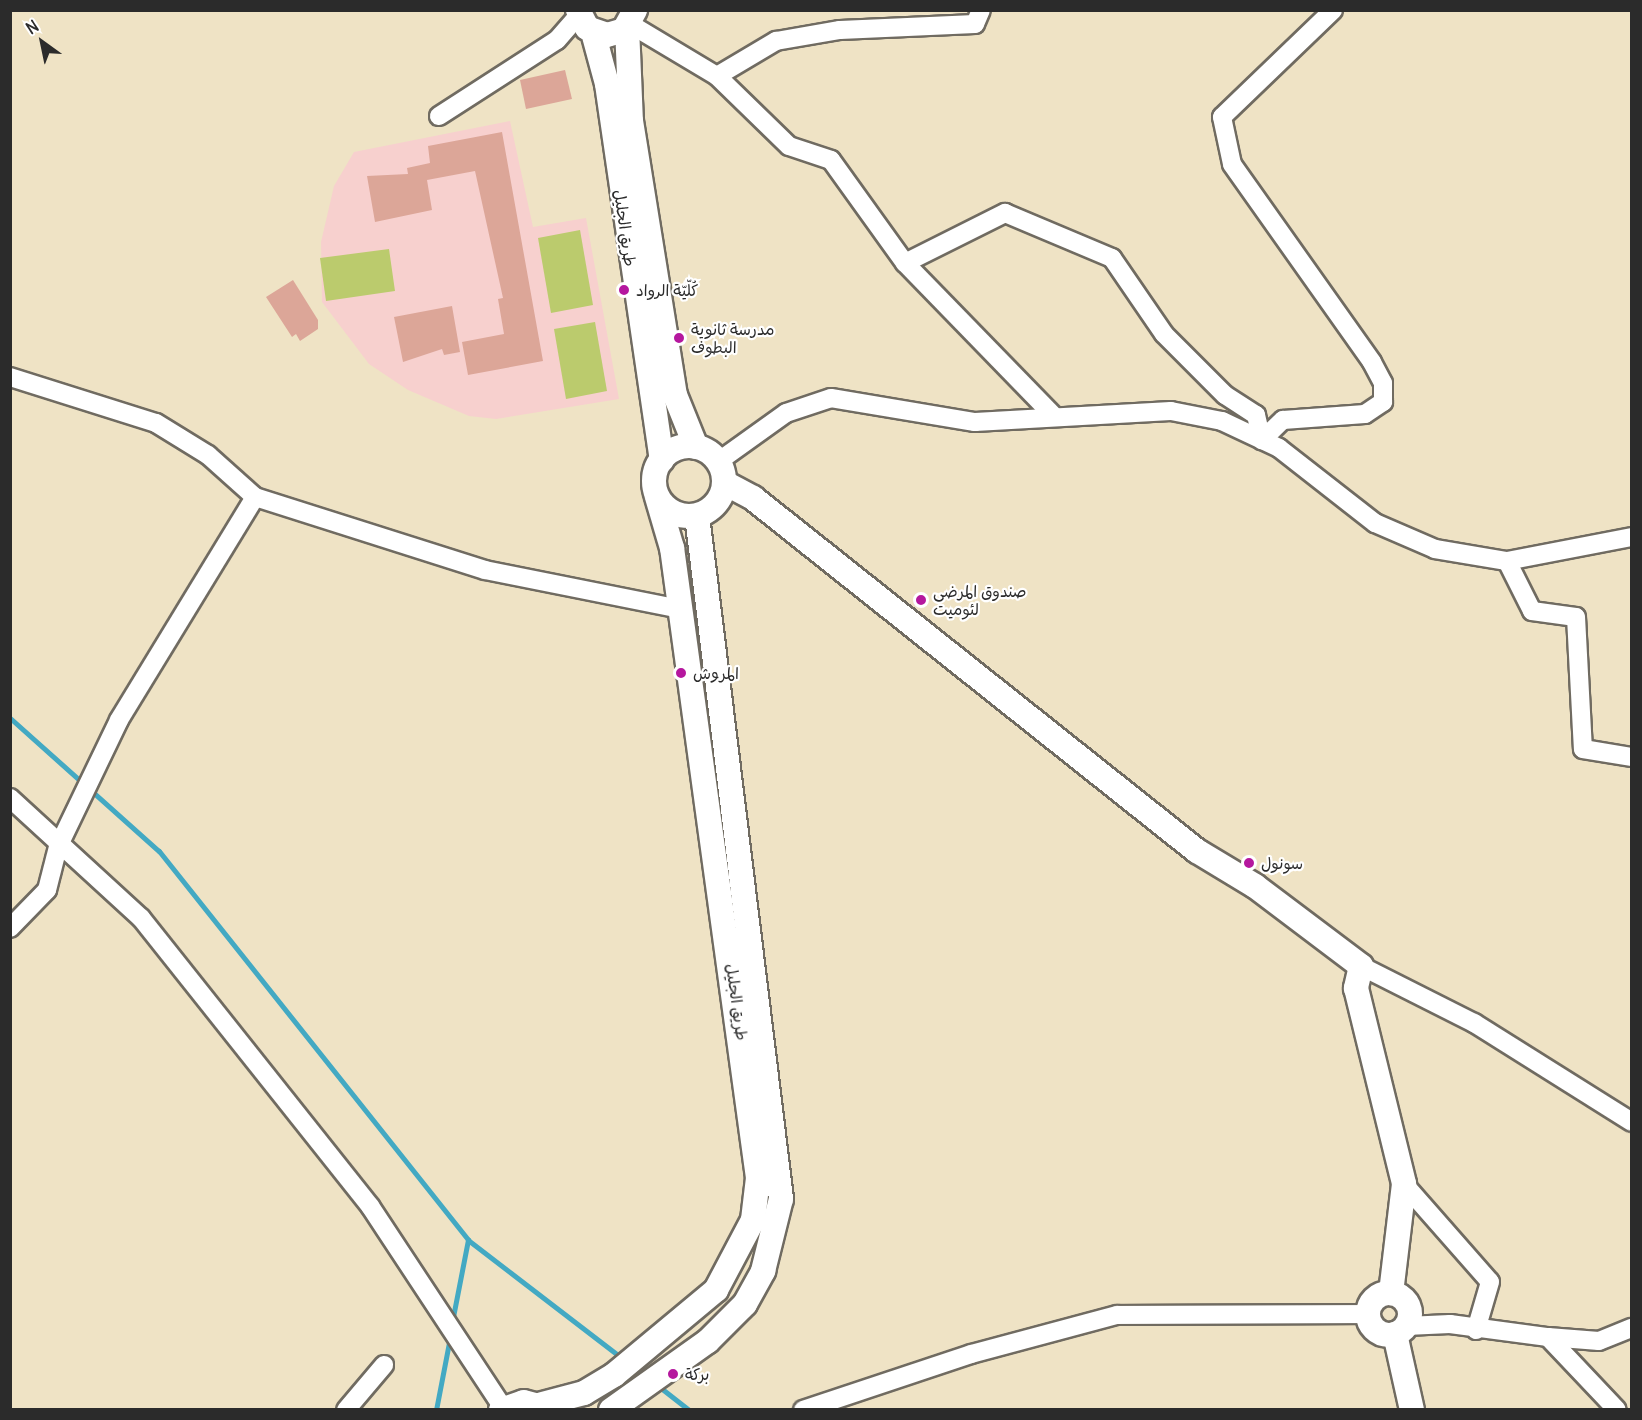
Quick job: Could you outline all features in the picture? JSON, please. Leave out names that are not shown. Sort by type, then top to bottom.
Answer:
[{"type":"main road","points":[[585,22],[607,35],[631,20]]},
{"type":"main road","name":"طريق الجليل","points":[[631,20],[631,121],[675,395],[696,447]]},
{"type":"main road","name":"طريق الجليل","points":[[585,22],[606,84],[662,460]]},
{"type":"main road","points":[[722,472],[717,505],[697,516],[674,514],[657,497],[654,474],[662,460],[677,448],[696,447],[753,498],[1197,851],[1255,886],[1361,966],[1356,988],[1404,1184],[1391,1293]]},
{"type":"main road","name":"طريق الجليل","points":[[502,1409],[548,1407],[584,1393],[614,1375],[684,1321],[716,1290],[753,1220],[757,1144],[680,609],[657,497]]},
{"type":"main road","name":"طريق الجليل","points":[[611,1410],[708,1341],[745,1304],[763,1271],[781,1199],[697,516]]},
{"type":"main road","points":[[1391,1293],[1375,1298],[1368,1314],[1376,1331],[1400,1330]]},
{"type":"main road","points":[[1391,1293],[1409,1308],[1400,1330],[1412,1410]]},
{"type":"street","points":[[717,76],[776,41],[840,30],[975,24],[981,10]]},
{"type":"street","points":[[1262,440],[1283,420],[1365,414],[1383,402],[1383,383],[1372,362],[1232,164],[1222,117],[1333,10]]},
{"type":"street","points":[[631,20],[717,76],[789,146],[831,160],[905,263],[1054,416]]},
{"type":"street","points":[[439,116],[585,22]]},
{"type":"street","points":[[905,263],[1005,213],[1112,258],[1164,334],[1225,395],[1256,414],[1262,440]]},
{"type":"street","points":[[10,377],[156,423],[207,455],[255,497],[485,570],[680,609]]},
{"type":"street","points":[[722,472],[786,413],[831,398],[975,422],[1172,411],[1222,421],[1262,440],[1375,523],[1435,549],[1507,561],[1632,537]]},
{"type":"street","points":[[10,927],[47,890],[58,847],[119,720],[255,497]]},
{"type":"street","points":[[1507,561],[1532,611],[1576,617],[1584,749],[1632,757]]},
{"type":"street","points":[[10,798],[58,847],[141,918],[355,1187],[502,1409]]},
{"type":"street","points":[[1361,966],[1474,1023],[1632,1122]]},
{"type":"street","points":[[1404,1184],[1490,1282],[1476,1330]]},
{"type":"street","points":[[803,1410],[970,1354],[1118,1315],[1368,1314]]},
{"type":"street","points":[[1400,1330],[1450,1324],[1476,1330],[1599,1341],[1632,1328]]},
{"type":"street","points":[[1548,1337],[1617,1410]]},
{"type":"street","points":[[346,1410],[384,1365]]},
{"type":"shaded area","points":[[510,121],[533,227],[586,218],[619,399],[496,419],[469,416],[408,390],[369,364],[322,302],[321,242],[334,186],[354,152]]},
{"type":"green space","points":[[580,230],[593,305],[551,313],[538,238]]},
{"type":"green space","points":[[389,249],[395,291],[326,301],[320,258]]},
{"type":"green space","points":[[595,322],[607,391],[566,399],[554,329]]},
{"type":"building","points":[[565,70],[572,99],[526,109],[520,80]]},
{"type":"building","points":[[502,132],[543,361],[468,375],[462,342],[504,334],[498,299],[503,298],[475,171],[427,180],[432,210],[375,222],[367,176],[408,174],[407,168],[430,163],[428,146]]},
{"type":"building","points":[[293,280],[318,320],[318,329],[300,341],[296,334],[292,337],[266,297]]},
{"type":"building","points":[[452,306],[460,352],[444,355],[442,349],[403,362],[394,317]]},
{"type":"waterway","points":[[10,718],[159,851],[468,1240],[623,1359]]},
{"type":"waterway","points":[[452,1322],[468,1240]]},
{"type":"waterway","points":[[436,1410],[450,1337]]},
{"type":"waterway","points":[[657,1385],[689,1410]]},
{"type":"place","name":"كُلّيّة الرواد","points":[[624,290]]},
{"type":"place","name":"مدرسة ثانوية البطوف","points":[[679,338]]},
{"type":"place","name":"صندوق المرضى لئوميت","points":[[921,600]]},
{"type":"place","name":"المروش","points":[[681,673]]},
{"type":"place","name":"سونول","points":[[1249,863]]},
{"type":"place","name":"بركة","points":[[673,1374]]}]
